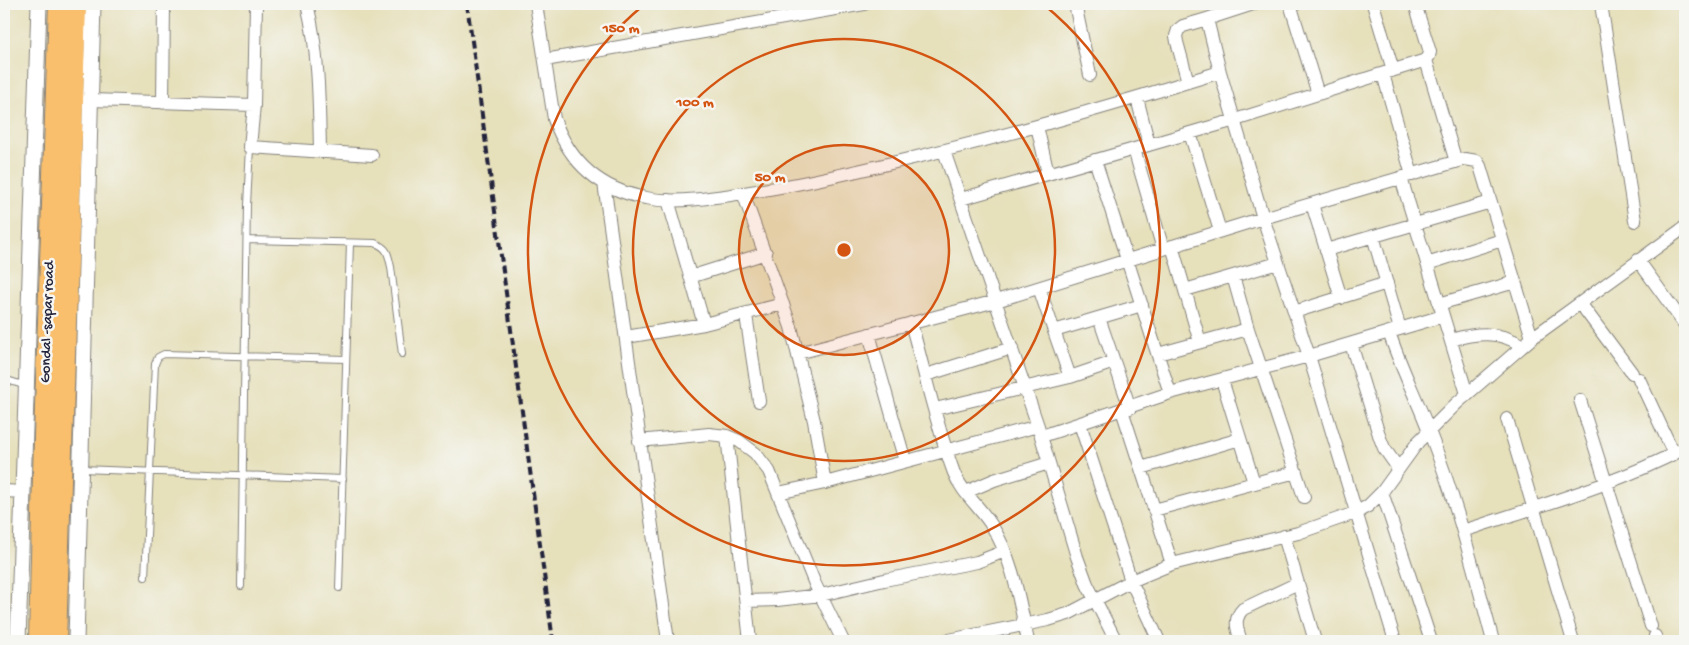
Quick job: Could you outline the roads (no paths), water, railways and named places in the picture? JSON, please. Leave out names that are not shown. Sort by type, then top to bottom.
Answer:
[{"type":"highway","name":"Gondal -sapar road","points":[[39,641],[59,4]]},
{"type":"highway","points":[[56,641],[76,4]]},
{"type":"street","points":[[18,641],[39,4]]},
{"type":"street","points":[[76,641],[93,4]]},
{"type":"street","points":[[163,103],[164,4]]},
{"type":"street","points":[[256,4],[254,105],[250,147],[372,155]]},
{"type":"street","points":[[307,4],[313,28],[317,63],[320,152]]},
{"type":"street","points":[[536,4],[554,119],[560,136],[569,152],[583,168],[604,183],[627,194],[648,199],[668,200],[804,184],[944,151],[1137,98],[1220,72]]},
{"type":"street","points":[[545,60],[864,4]]},
{"type":"street","points":[[1075,4],[1090,75]]},
{"type":"street","points":[[1188,82],[1177,42],[1178,30],[1184,26],[1253,4]]},
{"type":"street","points":[[1290,4],[1318,94]]},
{"type":"street","points":[[1373,4],[1388,72],[1415,224],[1467,394]]},
{"type":"street","points":[[961,199],[1234,120],[1426,60],[1430,52],[1415,4]]},
{"type":"street","points":[[1601,4],[1635,220]]},
{"type":"street","points":[[1207,19],[1220,72],[1263,218],[1309,356],[1395,641]]},
{"type":"street","points":[[1426,60],[1456,162]]},
{"type":"street","points":[[1137,98],[1149,145]]},
{"type":"street","points":[[91,100],[254,105]]},
{"type":"street","points":[[1036,126],[1048,174]]},
{"type":"street","points":[[1190,132],[1220,231]]},
{"type":"street","points":[[1134,149],[1167,248],[1185,290],[1200,342]]},
{"type":"street","points":[[944,151],[1026,388],[1077,557],[1095,601],[1116,641]]},
{"type":"street","points":[[798,353],[996,301],[1263,218],[1406,176],[1472,159],[1477,161],[1491,202],[1515,282],[1527,342]]},
{"type":"street","points":[[1095,160],[1170,393]]},
{"type":"street","points":[[604,183],[668,641]]},
{"type":"street","points":[[743,192],[766,254],[798,353],[826,483]]},
{"type":"street","points":[[668,200],[704,324]]},
{"type":"street","points":[[1326,250],[1491,202]]},
{"type":"street","points":[[1312,204],[1341,298]]},
{"type":"street","points":[[944,641],[1048,620],[1068,614],[1131,580],[1172,564],[1284,536],[1355,513],[1368,506],[1382,492],[1398,468],[1429,430],[1467,394],[1527,342],[1685,227]]},
{"type":"street","points":[[1373,236],[1387,283],[1394,330],[1405,377],[1429,430],[1462,531],[1493,641]]},
{"type":"street","points":[[1427,264],[1502,240]]},
{"type":"street","points":[[690,277],[766,254]]},
{"type":"street","points":[[1638,260],[1685,325]]},
{"type":"street","points":[[1185,290],[1278,263]]},
{"type":"street","points":[[1234,276],[1248,329],[1304,497]]},
{"type":"street","points":[[778,493],[826,483],[946,450],[1080,424],[1170,393],[1261,370],[1394,330],[1515,282]]},
{"type":"street","points":[[1294,312],[1387,283]]},
{"type":"street","points":[[1039,288],[1070,377]]},
{"type":"street","points":[[1462,531],[1606,483],[1680,451],[1636,376],[1580,303]]},
{"type":"street","points":[[626,337],[704,324],[746,315],[783,304]]},
{"type":"street","points":[[1054,332],[1142,305]]},
{"type":"street","points":[[746,315],[759,401]]},
{"type":"street","points":[[1099,318],[1114,362],[1141,468],[1172,564]]},
{"type":"street","points":[[911,323],[955,476],[993,527],[1012,566],[1028,641]]},
{"type":"street","points":[[1158,354],[1248,329]]},
{"type":"street","points":[[869,334],[905,461]]},
{"type":"street","points":[[1451,340],[1469,335],[1484,334],[1500,335],[1527,342]]},
{"type":"street","points":[[1351,344],[1380,438],[1384,448],[1398,468]]},
{"type":"street","points":[[926,375],[1012,348]]},
{"type":"street","points":[[935,409],[1070,377],[1114,362]]},
{"type":"street","points":[[1222,380],[1254,483]]},
{"type":"street","points":[[1580,400],[1654,635]]},
{"type":"street","points":[[1507,419],[1574,641]]},
{"type":"street","points":[[1080,424],[1131,580],[1159,641]]},
{"type":"street","points":[[639,441],[709,434],[727,436],[739,441],[755,453],[769,471],[843,641]]},
{"type":"street","points":[[727,436],[750,641]]},
{"type":"street","points":[[1141,468],[1240,439]]},
{"type":"street","points":[[966,492],[994,480],[1049,463]]},
{"type":"street","points":[[1154,510],[1296,472]]},
{"type":"street","points":[[4,491],[24,492]]},
{"type":"street","points":[[1382,492],[1431,641]]},
{"type":"street","points":[[1284,536],[1315,641]]},
{"type":"street","points":[[746,601],[777,600],[821,594],[976,562],[1005,551]]},
{"type":"street","points":[[1241,641],[1236,622],[1238,614],[1243,609],[1298,583]]},
{"type":"lane","points":[[241,586],[244,356],[250,147]]},
{"type":"lane","points":[[247,240],[375,243],[383,246],[388,254],[402,354]]},
{"type":"lane","points":[[339,588],[350,243]]},
{"type":"lane","points":[[145,578],[154,364],[158,357],[164,354],[346,360]]},
{"type":"lane","points":[[4,379],[27,386]]},
{"type":"lane","points":[[80,469],[342,478]]},
{"type":"railway","points":[[467,4],[553,641]]}]
